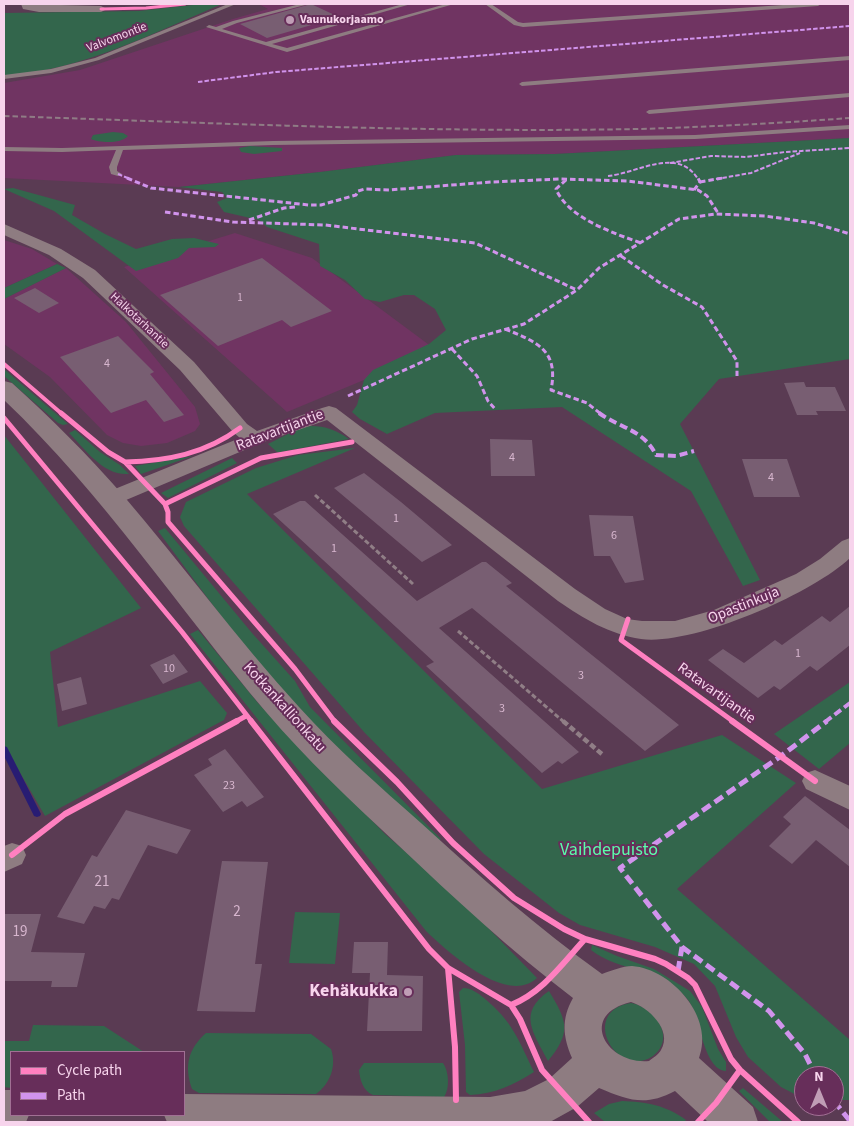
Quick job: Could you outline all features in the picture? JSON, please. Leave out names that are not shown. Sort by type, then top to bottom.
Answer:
[{"type":"street","points":[[27,4],[27,7],[31,8],[101,9]]},
{"type":"street","name":"Halkotarhantie","points":[[4,229],[55,252],[88,274],[187,366],[240,428],[254,439]]},
{"type":"street","name":"Kotkankallionkatu","points":[[4,388],[48,429],[112,498],[264,688],[322,752],[502,918],[560,966],[598,994]]},
{"type":"street","name":"Ratavartijantie","points":[[112,498],[254,439],[329,412],[543,576],[602,618],[625,627]]},
{"type":"street","name":"Opastinkuja","points":[[625,627],[651,631],[692,627],[787,589],[827,566],[850,546]]},
{"type":"street","points":[[814,781],[850,799]]},
{"type":"street","points":[[631,984],[651,990],[666,1000],[676,1016],[683,1033],[682,1051],[676,1064],[660,1078],[641,1082],[617,1078],[597,1063],[590,1054],[583,1038],[582,1024],[586,1008],[598,994],[614,985],[631,984]]},
{"type":"street","points":[[185,1114],[456,1118],[534,1117],[597,1063]]},
{"type":"street","points":[[676,1064],[738,1122]]},
{"type":"lane","name":"Valvomontie","points":[[4,77],[59,69],[88,61],[126,48],[233,4]]},
{"type":"lane","points":[[217,29],[306,4]]},
{"type":"lane","points":[[268,44],[408,4]]},
{"type":"lane","points":[[209,27],[288,50],[451,4]]},
{"type":"lane","points":[[488,4],[516,24],[818,4]]},
{"type":"lane","points":[[522,84],[850,58]]},
{"type":"lane","points":[[649,112],[850,95]]},
{"type":"lane","points":[[4,148],[62,150],[273,143],[694,137],[850,127]]},
{"type":"lane","points":[[118,174],[114,172],[113,167],[120,149]]},
{"type":"path","points":[[315,495],[413,584]]},
{"type":"path","points":[[458,631],[603,755]]},
{"type":"shaded area","points":[[259,4],[850,4],[850,138],[555,154],[456,155],[179,187],[4,178],[4,83],[80,70],[268,9]]},
{"type":"shaded area","points":[[235,233],[312,258],[436,350],[287,412],[124,267]]},
{"type":"shaded area","points":[[4,240],[32,249],[57,264],[4,288]]},
{"type":"shaded area","points":[[66,268],[126,322],[195,407],[200,424],[195,431],[167,443],[141,446],[123,443],[107,435],[50,377],[4,344],[4,299]]},
{"type":"green space","points":[[202,4],[222,4],[116,49],[89,58],[33,72],[4,76],[4,13],[139,11]]},
{"type":"green space","points":[[113,132],[123,133],[128,136],[125,139],[110,142],[91,139],[93,135]]},
{"type":"green space","points":[[850,138],[850,359],[719,379],[680,424],[760,580],[743,586],[691,491],[562,407],[435,413],[387,434],[360,419],[352,412],[357,405],[364,380],[373,370],[429,344],[446,330],[435,309],[414,295],[404,295],[380,302],[365,299],[345,280],[320,266],[319,244],[267,227],[259,220],[224,212],[217,202],[227,198],[222,192],[179,187],[456,155],[555,154]]},
{"type":"green space","points":[[250,146],[282,148],[282,151],[254,154],[241,152],[239,148]]},
{"type":"green space","points":[[13,188],[75,205],[72,215],[136,249],[172,239],[194,238],[219,244],[215,247],[189,248],[178,258],[136,271],[54,211],[4,189]]},
{"type":"green space","points":[[57,264],[66,268],[4,299],[4,288]]},
{"type":"green space","points":[[4,369],[68,424],[58,423],[4,376]]},
{"type":"green space","points":[[311,426],[331,429],[349,439],[280,452],[277,452],[268,444],[298,429]]},
{"type":"green space","points":[[75,430],[129,474],[111,471],[95,460],[69,433]]},
{"type":"green space","points":[[4,435],[141,608],[50,652],[58,727],[200,681],[227,713],[224,720],[45,816],[4,745]]},
{"type":"green space","name":"Vaihdepuisto","points":[[355,448],[247,494],[542,789],[722,735],[796,783],[677,889],[850,1040],[850,1100],[844,1100],[844,1066],[794,1066],[794,1094],[781,1087],[748,1057],[736,1037],[715,986],[694,964],[655,947],[580,925],[559,913],[484,854],[364,732],[184,526],[180,517],[186,502],[256,468],[298,455]]},
{"type":"green space","points":[[193,456],[141,474],[135,466]]},
{"type":"green space","points":[[232,458],[237,463],[168,498],[161,493]]},
{"type":"green space","points":[[165,528],[252,633],[295,681],[310,707],[441,839],[439,841],[321,732],[277,685],[231,629],[158,531]]},
{"type":"green space","points":[[198,630],[258,703],[385,834],[459,898],[537,978],[525,985],[510,985],[494,981],[478,973],[448,951],[426,931],[190,634]]},
{"type":"green space","points":[[850,682],[850,743],[819,769],[774,734]]},
{"type":"green space","points":[[295,912],[340,913],[335,964],[289,963]]},
{"type":"green space","points":[[592,945],[654,969],[690,991],[702,1007],[718,1049],[726,1062],[726,1071],[718,1068],[712,1062],[692,1007],[677,989],[653,975],[602,957],[591,950]]},
{"type":"green space","points":[[463,988],[479,994],[502,1015],[519,1040],[534,1072],[496,1091],[470,1095],[466,1092],[465,1045],[459,992]]},
{"type":"green space","points":[[549,991],[563,1019],[564,1034],[556,1051],[548,1061],[533,1032],[531,1015],[533,1007],[539,999]]},
{"type":"green space","points":[[631,1003],[648,1010],[660,1024],[663,1032],[663,1041],[660,1049],[653,1056],[640,1061],[627,1059],[616,1052],[609,1042],[605,1030],[607,1018],[615,1009]]},
{"type":"green space","points":[[33,1025],[104,1026],[142,1051],[10,1051],[10,1088],[4,1087],[4,1041],[29,1041]]},
{"type":"green space","points":[[206,1033],[311,1034],[331,1049],[333,1068],[325,1085],[316,1094],[199,1093],[192,1089],[188,1065],[195,1045]]},
{"type":"green space","points":[[364,1063],[443,1063],[447,1071],[448,1080],[446,1094],[444,1097],[373,1095],[364,1088],[361,1081],[359,1070]]},
{"type":"green space","points":[[743,1088],[783,1122],[770,1122],[739,1091]]},
{"type":"green space","points":[[622,1101],[656,1105],[686,1120],[684,1122],[605,1122],[594,1113],[609,1104]]},
{"type":"building","name":"Vaunukorjaamo","points":[[311,4],[339,17],[267,38],[240,24]]},
{"type":"building","points":[[262,258],[332,311],[291,327],[282,320],[218,346],[160,295]]},
{"type":"building","points":[[35,288],[59,303],[39,313],[14,298]]},
{"type":"building","points":[[118,336],[154,372],[150,374],[184,415],[164,422],[146,400],[111,413],[60,357]]},
{"type":"building","points":[[804,382],[806,387],[835,387],[846,411],[816,411],[818,415],[797,415],[784,383]]},
{"type":"building","points":[[490,439],[532,440],[535,476],[491,476]]},
{"type":"building","points":[[742,459],[787,459],[800,497],[754,497]]},
{"type":"building","points":[[364,473],[452,545],[422,562],[334,488]]},
{"type":"building","points":[[300,501],[305,501],[417,601],[482,562],[486,562],[512,583],[506,586],[679,725],[645,751],[472,608],[439,628],[579,752],[562,764],[558,761],[542,773],[426,666],[434,662],[273,514]]},
{"type":"building","points":[[589,515],[633,516],[644,580],[625,583],[610,556],[594,556]]},
{"type":"building","points":[[850,606],[850,645],[817,671],[810,666],[780,690],[774,686],[758,698],[708,660],[723,649],[744,663],[775,640],[782,645],[822,616],[830,622]]},
{"type":"building","points":[[174,654],[188,672],[163,684],[150,665]]},
{"type":"building","points":[[81,677],[87,704],[62,711],[57,684]]},
{"type":"building","points":[[225,749],[264,797],[247,807],[242,801],[223,812],[194,775],[212,765],[208,759]]},
{"type":"building","points":[[805,796],[850,830],[850,867],[816,840],[792,864],[769,846],[791,824],[783,817]]},
{"type":"building","points":[[126,810],[191,830],[177,854],[148,845],[119,900],[112,898],[105,909],[94,906],[84,924],[57,917],[92,855],[97,857]]},
{"type":"building","points":[[222,861],[268,862],[255,964],[262,964],[255,1012],[197,1011]]},
{"type":"building","points":[[4,914],[41,914],[31,952],[85,953],[77,987],[51,987],[52,981],[4,981]]},
{"type":"building","points":[[354,942],[388,942],[387,975],[423,976],[422,1031],[367,1031],[370,973],[352,973]]},
{"type":"waterway","points":[[4,749],[37,814]]},
{"type":"railway","points":[[4,116],[321,127],[479,130],[638,129],[850,118]]},
{"type":"marked path","points":[[198,82],[276,72],[850,26]]},
{"type":"marked path","points":[[670,163],[711,156],[746,157],[785,152],[850,148]]},
{"type":"marked path","points":[[700,182],[751,173],[800,153]]},
{"type":"marked path","points":[[608,176],[642,169],[658,162],[666,162],[678,164],[693,172],[700,182],[694,190]]},
{"type":"marked path","points":[[118,174],[151,188],[309,205],[321,205],[356,195],[358,191],[365,189],[389,190],[525,180],[628,181],[698,190],[707,196],[718,213]]},
{"type":"marked path","points":[[566,180],[556,189],[560,199],[595,226],[641,243]]},
{"type":"marked path","points":[[249,220],[284,208],[295,207]]},
{"type":"marked path","points":[[165,212],[233,222],[325,225],[475,243],[577,290]]},
{"type":"marked path","points":[[348,396],[472,339],[524,324],[577,290],[599,268],[679,219],[716,214],[765,216],[814,223],[850,234]]},
{"type":"marked path","points":[[621,256],[663,285],[702,307],[737,361],[737,376]]},
{"type":"marked path","points":[[505,329],[536,344],[550,357],[554,377],[551,390],[587,403],[604,416],[638,434],[650,443],[656,455],[676,456],[694,451]]},
{"type":"marked path","points":[[452,349],[477,376],[488,401],[496,410]]},
{"type":"marked path","points":[[678,971],[682,947],[620,868],[781,756],[850,703]]},
{"type":"marked path","points":[[682,947],[769,1011],[805,1054],[811,1066]]},
{"type":"marked path","points":[[844,1114],[850,1121]]},
{"type":"cycle path","points":[[101,9],[146,8],[185,4]]},
{"type":"cycle path","points":[[4,364],[95,442],[125,462],[165,504],[168,512],[168,522],[295,669],[328,715],[397,782],[453,843],[514,898],[564,929],[585,939],[655,959],[688,978],[695,985],[731,1059],[740,1070],[798,1122]]},
{"type":"cycle path","points":[[4,418],[182,632],[429,949],[448,968],[511,1005],[520,1019],[542,1070],[589,1122]]},
{"type":"cycle path","points":[[125,462],[171,458],[200,451],[228,437],[240,428]]},
{"type":"cycle path","points":[[165,504],[261,458],[352,442]]},
{"type":"cycle path","points":[[628,619],[621,640],[815,781]]},
{"type":"cycle path","points":[[12,855],[65,814],[246,716]]},
{"type":"cycle path","points":[[511,1005],[528,998],[545,984],[585,939]]},
{"type":"cycle path","points":[[448,968],[455,1047],[456,1100]]},
{"type":"cycle path","points":[[698,1122],[716,1103],[740,1070]]},
{"type":"place","name":"Vaunukorjaamo","points":[[290,20]]},
{"type":"place","name":"Kehäkukka","points":[[408,992]]}]
